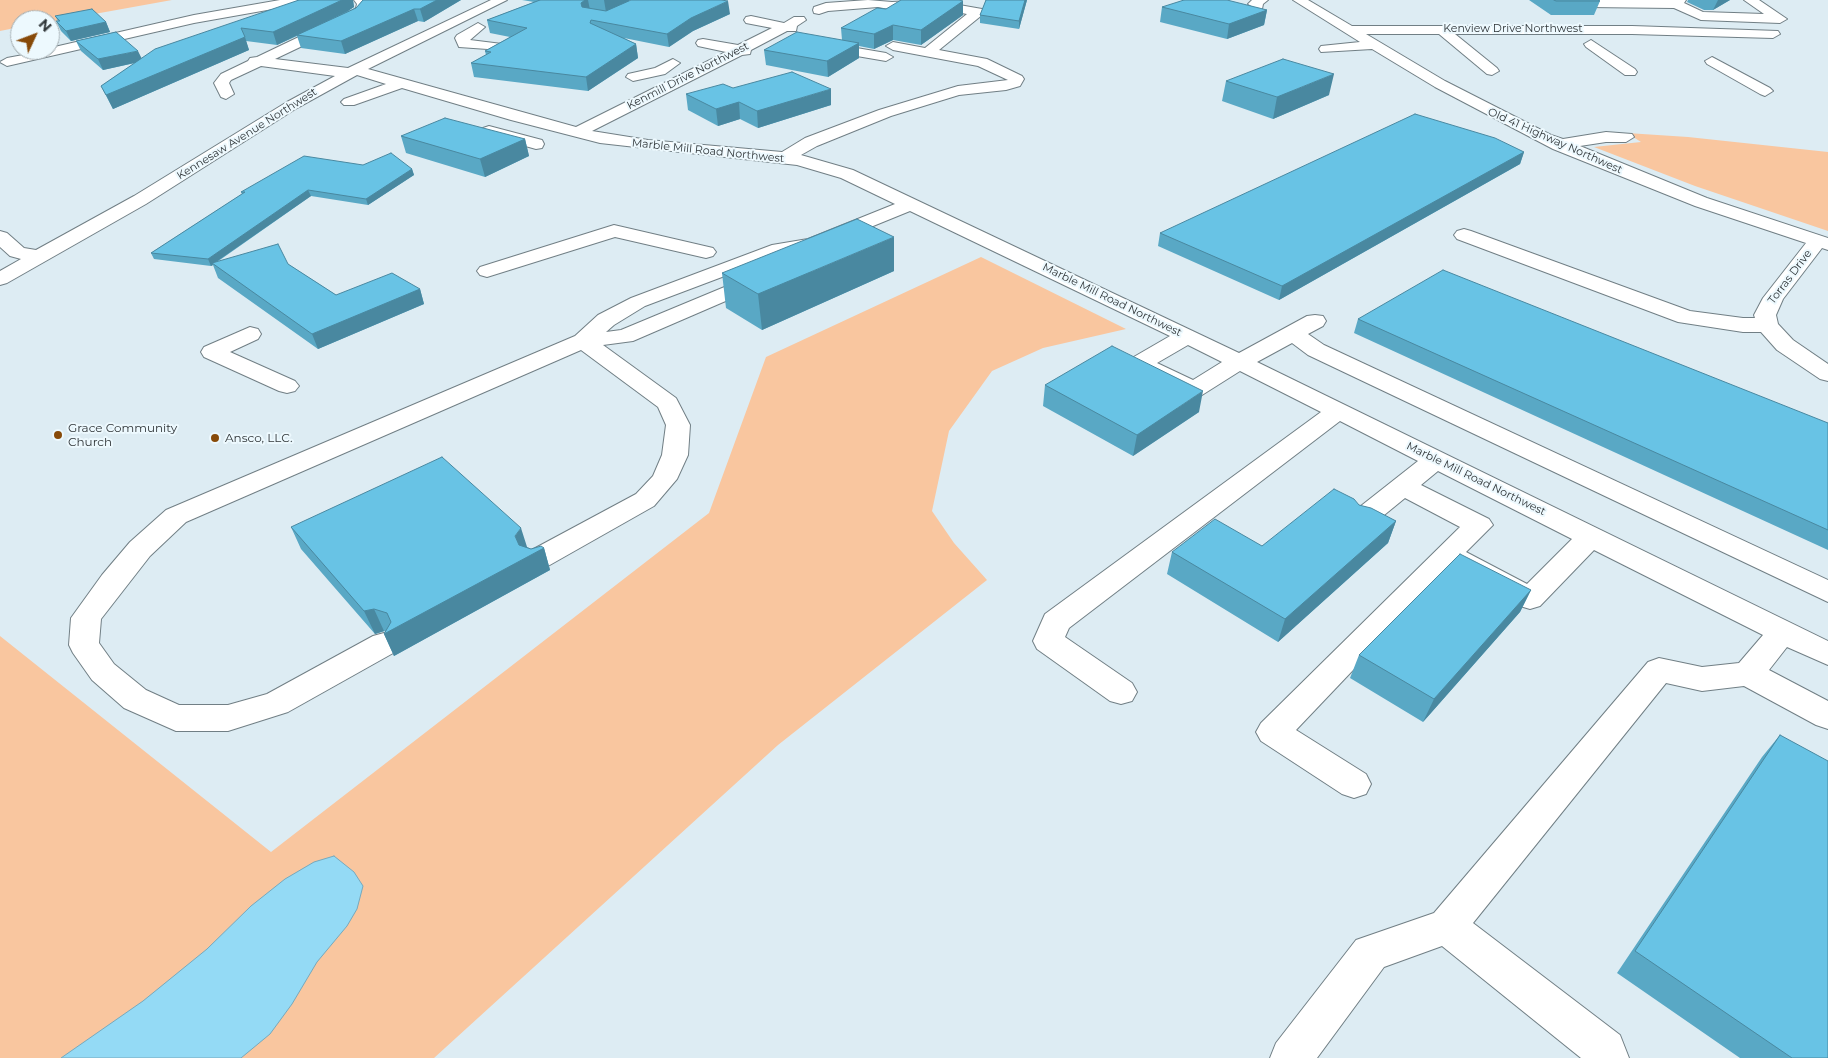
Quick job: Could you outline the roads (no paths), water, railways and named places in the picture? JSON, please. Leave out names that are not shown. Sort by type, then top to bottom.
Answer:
[{"type":"street","points":[[6,62],[194,19],[301,0]]},
{"type":"street","points":[[226,94],[221,83],[226,77],[255,61],[354,16],[362,9],[363,3],[360,0]]},
{"type":"street","name":"Kennesaw Avenue Northwest","points":[[0,279],[140,200],[278,113],[356,70],[501,0]]},
{"type":"street","points":[[819,10],[826,7],[878,3],[894,6],[905,0]]},
{"type":"street","points":[[910,0],[977,12],[928,52]]},
{"type":"street","name":"Old 41 Highway Northwest","points":[[1299,0],[1479,106],[1559,145],[1701,202],[1823,242]]},
{"type":"street","points":[[1647,27],[1700,16],[1780,19],[1750,0]]},
{"type":"street","points":[[1591,4],[1678,2],[1700,16]]},
{"type":"street","name":"Kenmill Drive Northwest","points":[[576,132],[768,36],[797,26],[750,20]]},
{"type":"street","points":[[1543,29],[1552,22],[1560,20],[1620,21],[1670,34],[1772,34]]},
{"type":"street","points":[[452,23],[478,27],[462,38],[464,44],[497,47]]},
{"type":"street","points":[[1441,29],[1492,72]]},
{"type":"street","name":"Kenview Drive Northwest","points":[[1350,30],[1543,29],[1670,34]]},
{"type":"street","points":[[768,36],[792,41]]},
{"type":"street","points":[[704,43],[766,55]]},
{"type":"street","points":[[785,158],[811,142],[885,113],[958,91],[1006,86],[1016,82],[1017,79],[982,62],[928,52],[890,51],[810,44]]},
{"type":"street","points":[[1591,44],[1630,72]]},
{"type":"street","points":[[1326,49],[1375,45]]},
{"type":"street","points":[[271,54],[356,70]]},
{"type":"street","points":[[255,61],[356,70]]},
{"type":"street","points":[[633,78],[667,67],[689,76]]},
{"type":"street","points":[[1711,68],[1735,74],[1765,91]]},
{"type":"street","name":"Marble Mill Road Northwest","points":[[356,70],[518,117],[632,144],[785,158],[847,174],[1186,336],[1828,654]]},
{"type":"street","points":[[349,102],[403,83]]},
{"type":"street","points":[[443,96],[466,87]]},
{"type":"street","points":[[627,107],[651,112]]},
{"type":"street","points":[[518,117],[488,130],[536,144]]},
{"type":"street","points":[[1559,145],[1606,137],[1626,137]]},
{"type":"street","points":[[584,341],[606,320],[638,302],[779,249],[812,244],[911,204]]},
{"type":"street","points":[[487,271],[614,231],[706,252]]},
{"type":"street","points":[[1464,235],[1543,258],[1686,317],[1743,325],[1767,325],[1784,345],[1828,374]]},
{"type":"street","points":[[0,237],[17,252],[39,257]]},
{"type":"street","name":"Torras Drive","points":[[1767,325],[1765,315],[1767,306],[1796,266],[1823,242]]},
{"type":"street","points":[[384,644],[277,703],[228,718],[176,718],[135,699],[104,672],[84,645],[86,618],[112,582],[140,550],[176,516],[584,341],[625,336],[780,270],[801,261],[812,244]]},
{"type":"street","points":[[1186,336],[1140,363],[1194,390],[1239,362],[1315,321]]},
{"type":"street","points":[[250,334],[212,352],[287,386]]},
{"type":"street","points":[[1294,334],[1316,350],[1828,592]]},
{"type":"street","points":[[538,559],[645,500],[664,479],[675,455],[678,425],[668,403],[584,341]]},
{"type":"street","points":[[1120,692],[1048,641],[1056,622],[1338,411]]},
{"type":"street","points":[[1362,519],[1436,460]]},
{"type":"street","points":[[1403,486],[1479,525]]},
{"type":"street","points":[[1354,784],[1273,732],[1447,554],[1511,496]]},
{"type":"street","points":[[1447,554],[1530,599],[1591,536]]},
{"type":"street","points":[[1748,674],[1783,631]]},
{"type":"street","points":[[1291,1058],[1370,953],[1447,926],[1659,670],[1702,679],[1748,674],[1828,716]]},
{"type":"street","points":[[1447,926],[1604,1050],[1608,1058]]},
{"type":"water","points":[[334,856],[354,872],[363,886],[357,909],[347,926],[317,962],[292,1004],[270,1034],[241,1058],[61,1058],[143,1001],[207,949],[251,906],[285,879],[314,862]]},
{"type":"place","name":"Grace Community Church","points":[[58,435]]},
{"type":"place","name":"Ansco, LLC.","points":[[215,438]]}]
